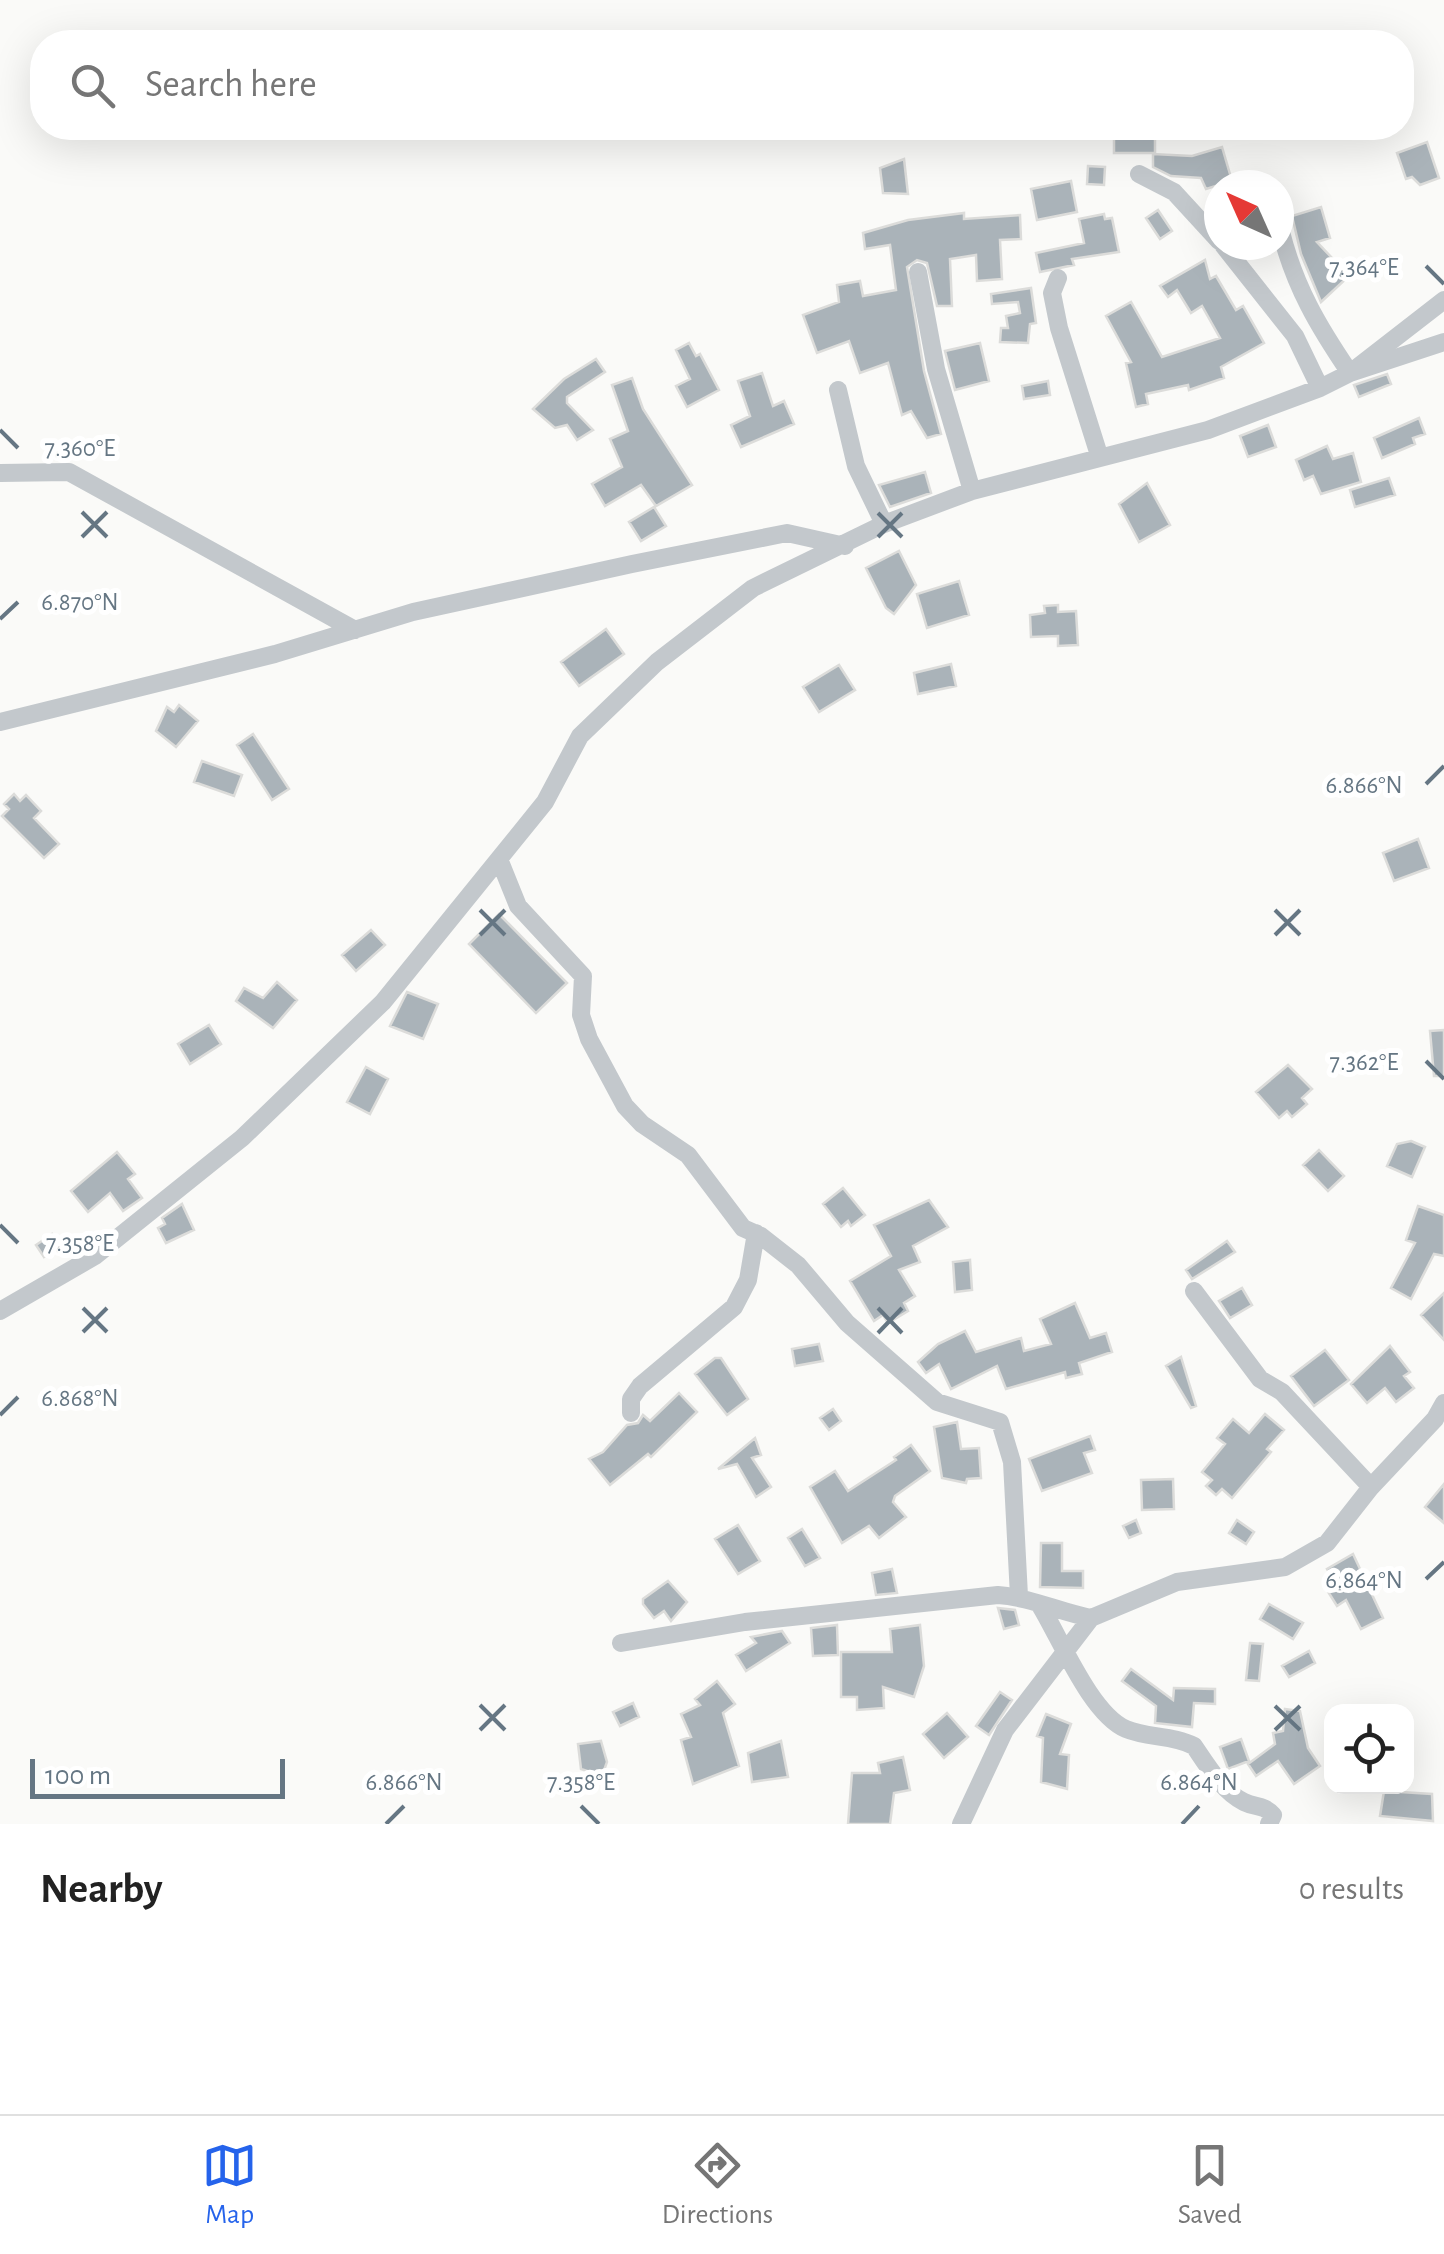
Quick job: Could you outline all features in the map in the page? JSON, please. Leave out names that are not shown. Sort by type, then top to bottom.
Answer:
[{"type":"street","points":[[1139,174],[1174,192],[1204,225]]},
{"type":"street","points":[[1235,260],[1295,336],[1320,388]]},
{"type":"street","points":[[1290,260],[1299,290],[1350,373]]},
{"type":"street","points":[[918,272],[936,369],[972,491]]},
{"type":"street","points":[[1058,278],[1052,294],[1059,328],[1099,455]]},
{"type":"street","points":[[1350,373],[1444,300]]},
{"type":"street","points":[[0,1311],[95,1256],[242,1138],[384,1002],[546,802],[580,736],[657,662],[753,588],[884,524],[972,491],[1099,455],[1208,430],[1350,373],[1444,342]]},
{"type":"street","points":[[838,390],[856,466],[884,524]]},
{"type":"street","points":[[0,473],[69,472],[355,630]]},
{"type":"street","points":[[0,722],[275,654],[413,612],[788,533],[844,546]]},
{"type":"street","points":[[499,859],[518,906],[583,976],[582,1015],[589,1039],[626,1106],[642,1124],[688,1155],[743,1228],[798,1265],[847,1323],[938,1402],[1000,1422],[1012,1462],[1018,1596]]},
{"type":"street","points":[[632,1413],[631,1398],[640,1386],[734,1307],[748,1280],[756,1234]]},
{"type":"street","points":[[1194,1291],[1260,1379],[1282,1392],[1371,1487]]},
{"type":"street","points":[[960,1824],[1004,1730],[1091,1618],[1177,1582],[1285,1567],[1327,1543],[1371,1487],[1413,1446],[1444,1403]]},
{"type":"street","points":[[622,1643],[745,1622],[1018,1596],[1042,1608],[1091,1618]]},
{"type":"street","points":[[1042,1608],[1075,1672],[1114,1721],[1132,1731],[1194,1746],[1234,1794],[1244,1802],[1264,1806],[1272,1815],[1269,1824]]},
{"type":"building","points":[[1114,140],[1155,140],[1155,153],[1114,153]]},
{"type":"building","points":[[1427,142],[1439,178],[1420,185],[1412,177],[1406,179],[1397,153]]},
{"type":"building","points":[[1222,147],[1229,170],[1204,170],[1204,185],[1201,178],[1171,176],[1153,167],[1153,154],[1192,156]]},
{"type":"building","points":[[904,159],[908,194],[883,193],[880,168]]},
{"type":"building","points":[[1088,166],[1105,167],[1104,185],[1087,184]]},
{"type":"building","points":[[1071,181],[1077,212],[1037,220],[1031,189]]},
{"type":"building","points":[[1321,207],[1330,238],[1317,242],[1349,276],[1321,302],[1301,254],[1294,215]]},
{"type":"building","points":[[1158,210],[1172,231],[1160,239],[1146,218]]},
{"type":"building","points":[[964,213],[964,219],[1020,215],[1021,239],[1000,240],[1002,279],[977,281],[976,255],[950,259],[952,306],[937,306],[927,263],[917,260],[907,267],[924,371],[941,434],[927,438],[911,411],[902,415],[888,363],[860,373],[849,341],[817,353],[803,315],[839,302],[837,285],[860,281],[863,296],[896,290],[890,245],[865,249],[863,233],[908,220]]},
{"type":"building","points":[[1104,214],[1105,219],[1112,218],[1119,252],[1072,259],[1074,265],[1040,272],[1036,253],[1084,243],[1079,219]]},
{"type":"building","points":[[1205,260],[1210,279],[1216,276],[1236,310],[1243,306],[1264,343],[1221,367],[1224,378],[1189,390],[1188,385],[1146,394],[1148,404],[1136,407],[1126,363],[1131,362],[1106,316],[1131,302],[1162,357],[1220,338],[1202,306],[1191,313],[1177,290],[1168,297],[1160,286]]},
{"type":"building","points":[[1031,288],[1036,323],[1030,324],[1028,343],[1000,342],[1001,328],[1008,328],[1006,316],[1020,313],[1018,302],[992,304],[991,294]]},
{"type":"building","points":[[689,343],[696,356],[700,354],[719,390],[687,407],[676,386],[690,379],[676,350]]},
{"type":"building","points":[[980,343],[989,381],[955,390],[945,351]]},
{"type":"building","points":[[596,359],[605,372],[567,397],[567,403],[593,430],[577,440],[567,425],[555,428],[533,409],[564,379]]},
{"type":"building","points":[[762,373],[773,406],[784,401],[794,424],[741,447],[731,425],[750,416],[738,381]]},
{"type":"building","points":[[1387,374],[1391,384],[1359,397],[1354,385]]},
{"type":"building","points":[[632,378],[643,409],[692,485],[656,506],[641,485],[605,506],[592,484],[622,467],[610,439],[628,431],[612,385]]},
{"type":"building","points":[[1048,381],[1050,395],[1024,399],[1022,386]]},
{"type":"building","points":[[1419,418],[1425,434],[1413,438],[1415,444],[1382,458],[1374,438]]},
{"type":"building","points":[[1268,425],[1276,447],[1248,457],[1240,436]]},
{"type":"building","points":[[1327,446],[1333,459],[1353,453],[1361,482],[1321,494],[1313,476],[1304,480],[1296,460]]},
{"type":"building","points":[[925,472],[931,493],[890,507],[879,485]]},
{"type":"building","points":[[1389,478],[1395,495],[1355,507],[1350,490]]},
{"type":"building","points":[[1147,483],[1170,525],[1139,542],[1119,504]]},
{"type":"building","points":[[654,507],[666,526],[641,541],[629,522]]},
{"type":"building","points":[[899,551],[916,585],[894,614],[886,608],[866,568]]},
{"type":"building","points":[[959,581],[969,615],[927,628],[917,594]]},
{"type":"building","points":[[1058,605],[1058,612],[1076,611],[1078,645],[1058,646],[1058,636],[1031,637],[1030,615],[1045,613],[1044,606]]},
{"type":"building","points":[[606,629],[624,654],[579,686],[561,662]]},
{"type":"building","points":[[951,664],[956,686],[918,694],[914,673]]},
{"type":"building","points":[[839,665],[855,690],[819,712],[803,687]]},
{"type":"building","points":[[179,705],[198,721],[176,747],[156,731],[167,707],[174,712]]},
{"type":"building","points":[[253,734],[289,789],[272,800],[237,745]]},
{"type":"building","points":[[202,761],[242,775],[234,796],[194,782]]},
{"type":"building","points":[[14,794],[20,801],[26,795],[41,811],[34,818],[59,844],[44,858],[2,816],[9,809],[4,804]]},
{"type":"building","points":[[1418,839],[1429,868],[1394,881],[1383,853]]},
{"type":"building","points":[[499,914],[567,983],[536,1013],[469,944]]},
{"type":"building","points":[[371,930],[385,945],[356,971],[342,955]]},
{"type":"building","points":[[277,982],[297,1000],[273,1028],[236,1001],[244,988],[263,998]]},
{"type":"building","points":[[407,992],[438,1004],[423,1039],[390,1026]]},
{"type":"building","points":[[209,1025],[221,1044],[190,1064],[178,1044]]},
{"type":"building","points":[[1444,1030],[1444,1076],[1434,1076],[1430,1031]]},
{"type":"building","points":[[1288,1065],[1312,1089],[1302,1098],[1307,1104],[1292,1117],[1287,1111],[1279,1118],[1256,1092]]},
{"type":"building","points":[[366,1067],[388,1079],[370,1114],[347,1102]]},
{"type":"building","points":[[1411,1141],[1425,1147],[1412,1177],[1387,1166],[1397,1144]]},
{"type":"building","points":[[1319,1150],[1344,1176],[1328,1191],[1303,1165]]},
{"type":"building","points":[[117,1152],[135,1174],[128,1179],[142,1198],[123,1211],[110,1193],[88,1212],[71,1191]]},
{"type":"building","points":[[843,1188],[865,1215],[851,1226],[848,1221],[841,1227],[823,1204]]},
{"type":"building","points":[[929,1200],[948,1227],[913,1246],[920,1262],[899,1270],[915,1296],[904,1303],[908,1311],[888,1323],[883,1315],[874,1321],[850,1281],[891,1256],[874,1225]]},
{"type":"building","points":[[182,1204],[194,1230],[166,1243],[158,1228],[165,1224],[162,1218]]},
{"type":"building","points":[[1418,1206],[1444,1215],[1444,1256],[1434,1254],[1411,1299],[1391,1288],[1415,1243],[1406,1240]]},
{"type":"building","points":[[52,1234],[60,1246],[44,1257],[36,1245]]},
{"type":"building","points":[[1227,1241],[1235,1252],[1192,1279],[1186,1270]]},
{"type":"building","points":[[970,1260],[972,1290],[955,1292],[953,1262]]},
{"type":"building","points":[[1242,1288],[1252,1305],[1230,1318],[1219,1301]]},
{"type":"building","points":[[1444,1293],[1444,1340],[1421,1315]]},
{"type":"building","points":[[1075,1303],[1090,1338],[1106,1333],[1112,1352],[1079,1363],[1082,1374],[1066,1378],[1065,1372],[1006,1389],[997,1366],[951,1389],[939,1364],[926,1373],[918,1362],[938,1344],[965,1331],[976,1352],[1021,1338],[1024,1351],[1051,1344],[1040,1319]]},
{"type":"building","points":[[819,1344],[823,1361],[795,1366],[792,1349]]},
{"type":"building","points":[[1390,1346],[1410,1372],[1404,1376],[1414,1388],[1396,1402],[1385,1388],[1367,1403],[1351,1384]]},
{"type":"building","points":[[1325,1350],[1349,1380],[1314,1406],[1291,1376]]},
{"type":"building","points":[[1181,1357],[1196,1406],[1191,1408],[1166,1366]]},
{"type":"building","points":[[715,1358],[721,1358],[748,1399],[727,1415],[695,1374]]},
{"type":"building","points":[[679,1393],[697,1412],[651,1457],[648,1454],[610,1485],[589,1459],[603,1452],[627,1425],[638,1423],[643,1415],[650,1421]]},
{"type":"building","points":[[833,1409],[841,1421],[829,1430],[820,1418]]},
{"type":"building","points":[[1265,1414],[1284,1430],[1267,1449],[1271,1452],[1232,1498],[1222,1489],[1216,1495],[1206,1486],[1212,1480],[1202,1472],[1225,1444],[1217,1438],[1233,1419],[1249,1433]]},
{"type":"building","points":[[957,1422],[961,1449],[979,1448],[981,1478],[967,1479],[966,1483],[942,1478],[934,1427]]},
{"type":"building","points":[[1090,1436],[1095,1450],[1084,1453],[1092,1473],[1042,1491],[1029,1459]]},
{"type":"building","points":[[755,1438],[761,1455],[752,1458],[771,1487],[756,1497],[737,1464],[718,1469]]},
{"type":"building","points":[[911,1445],[930,1471],[895,1496],[893,1502],[906,1517],[879,1538],[869,1526],[842,1543],[810,1487],[835,1471],[848,1491],[896,1460],[894,1457]]},
{"type":"building","points":[[1173,1479],[1174,1509],[1142,1510],[1141,1480]]},
{"type":"building","points":[[1444,1484],[1444,1523],[1425,1507]]},
{"type":"building","points":[[1136,1520],[1141,1533],[1129,1538],[1123,1526]]},
{"type":"building","points":[[1237,1520],[1254,1532],[1246,1544],[1229,1533]]},
{"type":"building","points":[[738,1525],[760,1561],[738,1574],[715,1539]]},
{"type":"building","points":[[802,1529],[820,1558],[805,1566],[788,1538]]},
{"type":"building","points":[[1041,1543],[1062,1543],[1062,1571],[1083,1571],[1083,1588],[1040,1587]]},
{"type":"building","points":[[1353,1554],[1383,1618],[1361,1629],[1346,1600],[1337,1606],[1327,1590],[1336,1584],[1327,1569]]},
{"type":"building","points":[[892,1569],[897,1593],[876,1595],[872,1573]]},
{"type":"building","points":[[668,1581],[687,1602],[671,1621],[664,1611],[654,1618],[643,1604],[643,1599]]},
{"type":"building","points":[[1269,1604],[1303,1623],[1293,1639],[1260,1619]]},
{"type":"building","points":[[998,1608],[1015,1610],[1019,1625],[1004,1629]]},
{"type":"building","points":[[837,1625],[838,1655],[813,1656],[811,1628]]},
{"type":"building","points":[[920,1625],[924,1666],[914,1697],[883,1687],[884,1708],[857,1710],[857,1697],[841,1697],[841,1652],[892,1652],[890,1629]]},
{"type":"building","points":[[782,1631],[790,1643],[746,1671],[736,1655],[756,1643],[751,1637]]},
{"type":"building","points":[[1250,1643],[1263,1644],[1259,1681],[1246,1680]]},
{"type":"building","points":[[1309,1651],[1315,1663],[1289,1677],[1282,1666]]},
{"type":"building","points":[[1131,1669],[1173,1700],[1174,1688],[1215,1689],[1215,1704],[1194,1703],[1192,1727],[1155,1723],[1156,1706],[1122,1681]]},
{"type":"building","points":[[717,1681],[735,1704],[723,1713],[739,1766],[693,1784],[681,1740],[691,1737],[681,1714],[700,1705],[695,1699]]},
{"type":"building","points":[[1000,1692],[1012,1700],[989,1735],[976,1726]]},
{"type":"building","points":[[633,1703],[639,1717],[620,1726],[613,1712]]},
{"type":"building","points":[[1285,1709],[1300,1711],[1308,1748],[1320,1766],[1294,1784],[1278,1761],[1256,1776],[1248,1764],[1275,1744],[1273,1733],[1283,1731]]},
{"type":"building","points":[[947,1713],[968,1737],[944,1758],[923,1734]]},
{"type":"building","points":[[1046,1714],[1071,1724],[1060,1754],[1069,1755],[1067,1789],[1041,1782],[1043,1738],[1037,1736]]},
{"type":"building","points":[[1241,1739],[1249,1761],[1228,1769],[1220,1747]]},
{"type":"building","points":[[601,1741],[607,1762],[602,1776],[581,1769],[578,1744]]},
{"type":"building","points":[[781,1741],[788,1777],[752,1782],[748,1753]]},
{"type":"building","points":[[903,1757],[910,1790],[894,1793],[890,1824],[848,1824],[852,1773],[880,1773],[878,1763]]},
{"type":"building","points":[[1384,1794],[1432,1794],[1433,1821],[1380,1816]]}]
